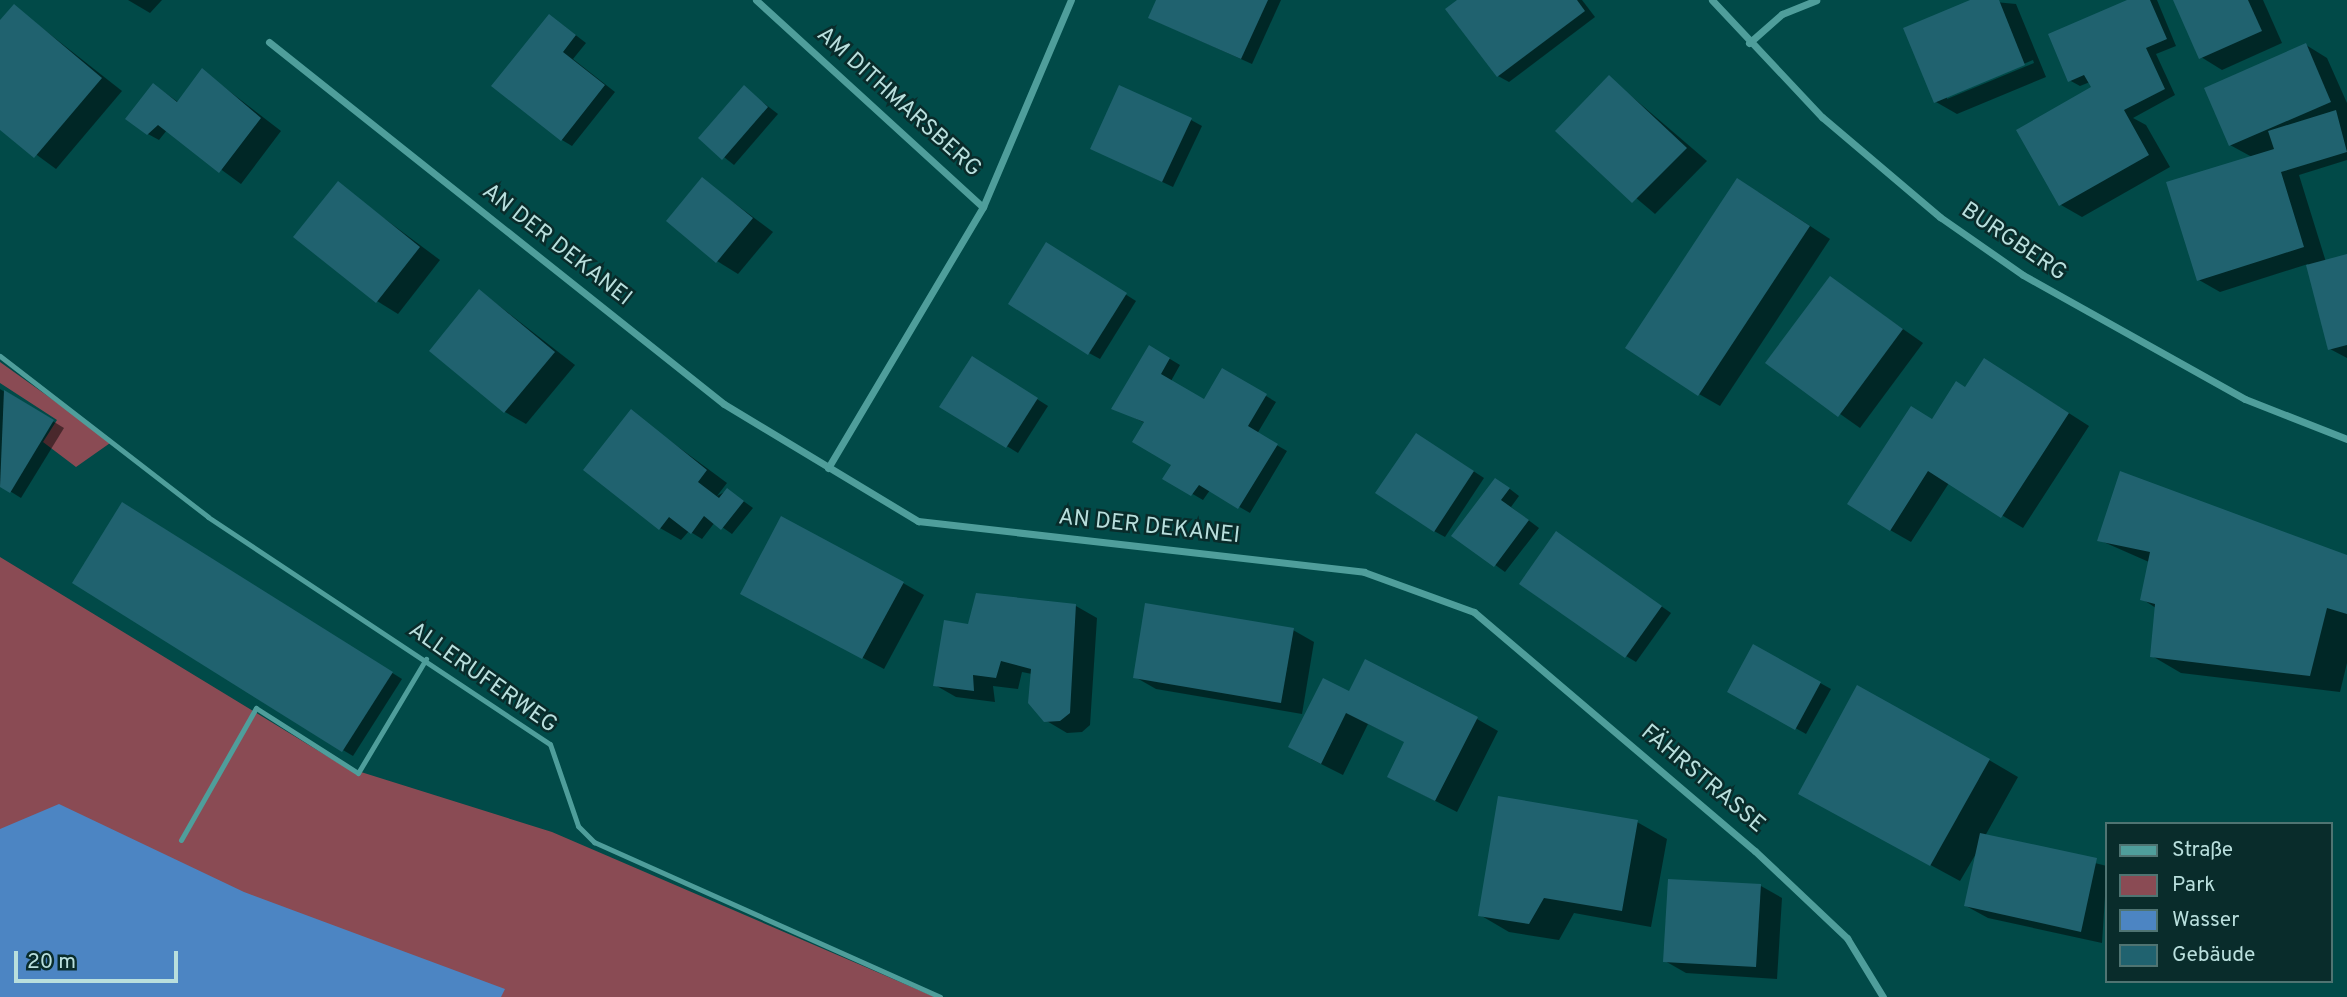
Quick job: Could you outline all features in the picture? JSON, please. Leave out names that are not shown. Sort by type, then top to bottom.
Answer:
[{"type":"street","name":"AM DITHMARSBERG","points":[[756,0],[983,207]]},
{"type":"street","points":[[828,468],[983,207],[1071,0]]},
{"type":"street","name":"BURGBERG","points":[[1712,0],[1749,43],[1822,117],[1940,217],[2022,275],[2245,399],[2347,439]]},
{"type":"street","points":[[1749,43],[1782,15],[1816,0]]},
{"type":"street","name":"AN DER DEKANEI","points":[[269,42],[724,404],[918,522],[1364,572],[1474,611]]},
{"type":"street","name":"FÄHRSTRASSE","points":[[1474,611],[1773,868],[1847,938],[1883,997]]},
{"type":"lane","name":"ALLERUFERWEG","points":[[0,356],[208,517],[426,659],[550,744],[578,826],[594,842],[940,997]]},
{"type":"lane","points":[[181,840],[256,708],[358,773],[426,659]]},
{"type":"green space","points":[[0,362],[113,441],[76,467],[43,442],[57,420],[0,383]]},
{"type":"green space","points":[[0,557],[345,767],[552,832],[935,997],[0,997]]},
{"type":"water","points":[[59,804],[244,892],[505,989],[501,997],[0,997],[0,829]]},
{"type":"building","points":[[1156,0],[1268,0],[1241,59],[1148,18]]},
{"type":"building","points":[[1457,0],[1577,0],[1585,11],[1497,77],[1445,9]]},
{"type":"building","points":[[1970,0],[1999,0],[2025,65],[1934,103],[1903,28]]},
{"type":"building","points":[[2127,0],[2150,0],[2167,39],[2146,48],[2165,89],[2124,110],[2149,155],[2059,206],[2016,130],[2091,87],[2084,75],[2068,82],[2048,34]]},
{"type":"building","points":[[2173,0],[2248,0],[2262,31],[2199,59]]},
{"type":"building","points":[[14,4],[102,78],[34,158],[0,130],[0,20]]},
{"type":"building","points":[[549,14],[576,35],[563,52],[605,85],[561,141],[491,86]]},
{"type":"building","points":[[2306,43],[2331,102],[2229,146],[2204,88]]},
{"type":"building","points":[[202,68],[261,118],[219,173],[158,125],[147,135],[125,119],[153,83],[177,102]]},
{"type":"building","points":[[1609,75],[1687,148],[1632,203],[1555,131]]},
{"type":"building","points":[[744,85],[768,107],[722,160],[698,138]]},
{"type":"building","points":[[1119,85],[1192,118],[1162,182],[1090,149]]},
{"type":"building","points":[[2336,110],[2347,152],[2281,172],[2304,247],[2197,281],[2166,182],[2274,149],[2268,131]]},
{"type":"building","points":[[702,177],[753,218],[716,263],[666,221]]},
{"type":"building","points":[[1737,178],[1810,226],[1698,396],[1625,348]]},
{"type":"building","points":[[338,181],[420,247],[376,303],[293,237]]},
{"type":"building","points":[[1046,242],[1127,293],[1088,355],[1008,304]]},
{"type":"building","points":[[2347,254],[2347,345],[2328,350],[2306,265]]},
{"type":"building","points":[[1830,276],[1903,329],[1838,417],[1765,363]]},
{"type":"building","points":[[479,289],[555,352],[504,413],[429,351]]},
{"type":"building","points":[[1149,345],[1170,358],[1161,374],[1204,399],[1222,368],[1267,394],[1248,426],[1278,444],[1238,509],[1199,485],[1191,496],[1162,479],[1171,465],[1132,442],[1144,422],[1111,409]]},
{"type":"building","points":[[972,356],[1038,398],[1006,448],[939,407]]},
{"type":"building","points":[[1984,358],[2069,413],[2001,518],[1928,471],[1890,531],[1847,504],[1911,406],[1932,419],[1956,381],[1965,387]]},
{"type":"building","points":[[4,390],[54,420],[10,493],[0,487]]},
{"type":"building","points":[[631,409],[707,470],[698,482],[719,498],[727,488],[744,501],[721,530],[704,516],[691,534],[669,517],[659,530],[583,470]]},
{"type":"building","points":[[1416,433],[1474,471],[1434,532],[1375,493]]},
{"type":"building","points":[[2120,471],[2347,555],[2347,614],[2327,608],[2310,676],[2150,657],[2155,604],[2140,600],[2150,552],[2097,541]]},
{"type":"building","points":[[1495,478],[1510,488],[1501,500],[1529,520],[1494,567],[1451,536]]},
{"type":"building","points":[[122,502],[393,672],[342,752],[72,583]]},
{"type":"building","points":[[781,516],[904,582],[862,659],[740,594]]},
{"type":"building","points":[[1556,531],[1662,606],[1625,658],[1519,584]]},
{"type":"building","points":[[976,593],[1076,604],[1070,713],[1060,721],[1044,722],[1028,703],[1031,669],[1001,661],[996,678],[973,675],[974,691],[933,686],[944,620],[968,624]]},
{"type":"building","points":[[1145,603],[1294,628],[1281,703],[1133,678]]},
{"type":"building","points":[[1753,644],[1821,682],[1795,730],[1727,692]]},
{"type":"building","points":[[1365,659],[1478,717],[1435,801],[1387,777],[1404,742],[1346,713],[1321,764],[1288,747],[1323,678],[1349,691]]},
{"type":"building","points":[[1857,685],[1990,759],[1930,866],[1798,794]]},
{"type":"building","points":[[1498,796],[1638,820],[1622,911],[1544,898],[1529,924],[1478,916]]},
{"type":"building","points":[[1980,833],[2097,858],[2081,932],[1964,906]]},
{"type":"building","points":[[1668,879],[1761,884],[1756,967],[1663,962]]}]
